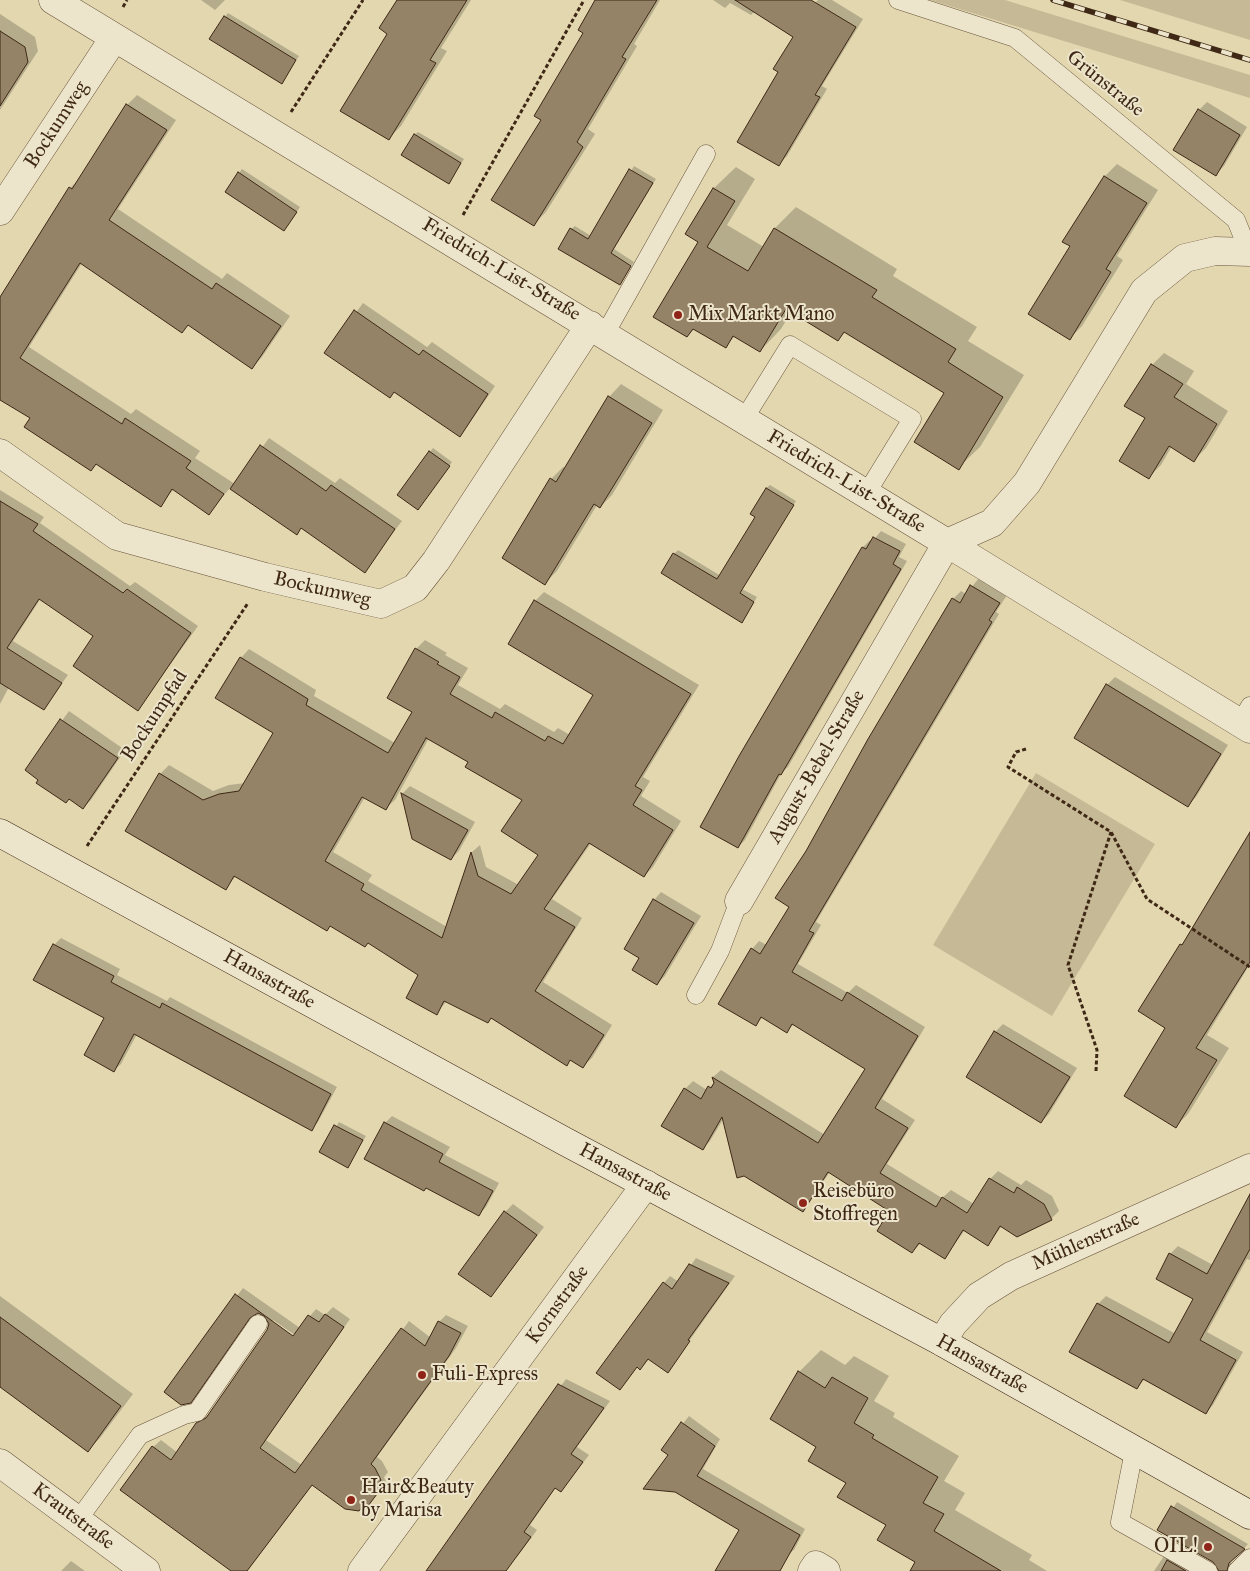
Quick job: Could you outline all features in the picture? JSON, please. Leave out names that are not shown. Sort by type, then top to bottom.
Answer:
[{"type":"street","name":"Friedrich-List-Straße","points":[[53,0],[450,239],[947,543],[1247,719]]},
{"type":"street","name":"Bockumweg","points":[[0,212],[114,38]]},
{"type":"street","name":"Friedrich-List-Straße","points":[[947,543],[992,523],[1027,483],[1144,291],[1185,258],[1215,251],[1249,252]]},
{"type":"street","name":"Bockumweg","points":[[0,453],[117,536],[265,577],[381,604],[415,588],[436,561],[598,329]]},
{"type":"street","name":"August-Bebel-Straße","points":[[739,901],[947,543]]},
{"type":"street","name":"Hansastraße","points":[[0,833],[646,1184],[942,1342],[1134,1451],[1250,1514]]},
{"type":"street","name":"Mühlenstraße","points":[[942,1342],[953,1324],[979,1296],[1011,1276],[1250,1168]]},
{"type":"street","name":"Kornstraße","points":[[362,1571],[646,1184]]},
{"type":"street","name":"Krautstraße","points":[[0,1463],[146,1571]]},
{"type":"street","points":[[812,1571],[816,1565],[826,1571]]},
{"type":"lane","name":"Grünstraße","points":[[898,0],[1015,38],[1236,220],[1249,252]]},
{"type":"lane","points":[[598,329],[706,154]]},
{"type":"lane","points":[[744,420],[790,345],[904,414],[912,419],[866,494]]},
{"type":"lane","name":"August-Bebel-Straße","points":[[696,995],[720,951],[739,901]]},
{"type":"lane","points":[[78,1520],[140,1435],[184,1414],[197,1412],[258,1324]]},
{"type":"lane","points":[[1134,1451],[1120,1522],[1208,1571]]},
{"type":"lane","points":[[1237,1571],[1250,1558]]},
{"type":"path","points":[[276,135],[363,0]]},
{"type":"path","points":[[450,239],[584,0]]},
{"type":"path","name":"Bockumpfad","points":[[70,872],[265,577]]},
{"type":"path","points":[[1026,749],[1016,752],[1008,767],[1112,832],[1147,899],[1250,967]]},
{"type":"path","points":[[1096,1071],[1097,1050],[1068,965],[1112,832]]},
{"type":"shaded area","points":[[930,0],[1005,0],[1250,75],[1250,98]]},
{"type":"shaded area","points":[[1120,0],[1250,0],[1250,40]]},
{"type":"shaded area","points":[[1036,773],[1155,844],[1052,1016],[933,945]]},
{"type":"building","points":[[397,0],[467,0],[430,60],[436,63],[389,140],[340,111],[387,34],[379,28]]},
{"type":"building","points":[[595,0],[657,0],[622,57],[626,59],[577,142],[583,147],[534,226],[491,200],[541,120],[534,116],[583,33],[578,30]]},
{"type":"building","points":[[735,0],[811,0],[856,27],[815,95],[820,97],[779,166],[737,142],[778,72],[773,69],[793,37]]},
{"type":"building","points":[[224,16],[296,60],[282,84],[209,39]]},
{"type":"building","points":[[0,31],[25,47],[28,62],[0,106]]},
{"type":"building","points":[[126,104],[167,130],[109,220],[212,289],[216,283],[281,326],[252,369],[188,325],[182,333],[80,263],[20,358],[122,424],[125,418],[191,461],[186,468],[224,494],[209,515],[172,489],[161,507],[96,464],[91,471],[24,427],[30,418],[0,400],[0,297],[69,187],[72,189]]},
{"type":"building","points":[[1198,109],[1240,135],[1216,176],[1173,150]]},
{"type":"building","points":[[414,134],[461,163],[449,184],[401,155]]},
{"type":"building","points":[[629,169],[653,183],[611,253],[631,266],[620,285],[558,249],[570,228],[588,239]]},
{"type":"building","points":[[238,172],[297,212],[284,231],[225,192]]},
{"type":"building","points":[[1104,176],[1147,203],[1106,269],[1111,272],[1070,340],[1028,314],[1070,246],[1062,242]]},
{"type":"building","points":[[713,188],[735,201],[707,247],[748,271],[774,228],[877,290],[872,297],[956,349],[948,362],[1003,397],[959,470],[914,442],[944,393],[844,332],[838,341],[786,309],[760,352],[733,336],[726,348],[693,329],[687,337],[653,317],[698,242],[685,234]]},
{"type":"building","points":[[354,310],[419,355],[423,350],[488,394],[460,437],[394,392],[390,398],[324,353]]},
{"type":"building","points":[[1151,364],[1183,384],[1174,397],[1217,424],[1194,462],[1169,446],[1149,479],[1119,461],[1145,418],[1124,406]]},
{"type":"building","points":[[608,396],[652,423],[600,508],[594,504],[545,585],[502,558],[550,478],[556,482]]},
{"type":"building","points":[[260,445],[326,491],[331,485],[395,529],[365,573],[301,528],[297,535],[230,489]]},
{"type":"building","points":[[429,451],[450,466],[418,510],[397,495]]},
{"type":"building","points":[[766,488],[794,505],[740,593],[754,602],[742,623],[661,573],[673,553],[717,579],[755,517],[750,514]]},
{"type":"building","points":[[0,501],[38,524],[33,531],[123,593],[127,589],[191,633],[138,711],[73,666],[93,636],[39,599],[7,648],[62,683],[44,710],[0,683]]},
{"type":"building","points":[[873,537],[900,551],[893,564],[901,569],[781,775],[779,774],[738,848],[700,827],[739,756],[862,547],[866,549]]},
{"type":"building","points":[[970,585],[1000,603],[989,620],[992,622],[809,931],[814,933],[792,972],[842,1001],[847,992],[918,1036],[875,1108],[908,1128],[880,1173],[936,1207],[942,1197],[967,1213],[989,1178],[1014,1193],[1017,1187],[1044,1204],[1052,1220],[1017,1237],[1000,1226],[988,1246],[963,1230],[945,1259],[919,1243],[912,1253],[877,1231],[889,1211],[828,1172],[803,1212],[744,1176],[737,1178],[722,1117],[703,1150],[661,1126],[684,1088],[701,1099],[708,1086],[711,1088],[714,1083],[712,1077],[818,1143],[865,1069],[792,1024],[787,1033],[761,1017],[756,1026],[718,1004],[751,948],[760,954],[789,907],[775,898],[806,851],[868,739],[952,598],[960,603]]},
{"type":"building","points":[[534,600],[691,694],[635,786],[642,790],[633,805],[673,830],[644,877],[589,843],[544,909],[575,927],[535,991],[604,1035],[583,1068],[570,1060],[567,1066],[491,1018],[488,1023],[444,1001],[437,1015],[406,998],[418,975],[368,943],[365,947],[330,926],[327,931],[234,876],[226,890],[125,831],[159,773],[203,800],[219,794],[239,791],[273,733],[215,698],[240,657],[308,699],[306,705],[388,753],[412,712],[387,698],[415,648],[439,662],[437,664],[460,677],[450,694],[492,718],[495,712],[545,741],[548,736],[563,744],[593,695],[508,644]],"holes":[[[426,738],[468,762],[465,767],[522,800],[501,831],[538,855],[511,894],[478,876],[471,852],[442,938],[361,890],[364,884],[325,861],[362,797],[386,810]]]},
{"type":"building","points":[[1106,684],[1221,754],[1188,807],[1074,738]]},
{"type":"building","points":[[60,719],[118,758],[83,809],[69,799],[66,803],[36,783],[38,780],[25,770]]},
{"type":"building","points":[[401,793],[468,830],[451,860],[412,839]]},
{"type":"building","points":[[1250,832],[1250,962],[1196,1048],[1217,1060],[1176,1128],[1124,1096],[1165,1028],[1138,1011],[1180,944],[1182,945]]},
{"type":"building","points":[[653,899],[694,923],[657,985],[632,970],[639,958],[624,949]]},
{"type":"building","points":[[53,944],[114,976],[111,982],[160,1008],[162,1003],[331,1094],[312,1131],[134,1034],[114,1072],[84,1055],[104,1018],[33,980]]},
{"type":"building","points":[[994,1031],[1070,1077],[1041,1123],[966,1077]]},
{"type":"building","points":[[384,1122],[443,1154],[439,1162],[493,1191],[479,1216],[426,1188],[424,1191],[364,1159]]},
{"type":"building","points":[[334,1125],[363,1140],[348,1168],[319,1152]]},
{"type":"building","points":[[1250,1194],[1250,1249],[1200,1340],[1236,1360],[1206,1414],[1143,1379],[1137,1389],[1069,1352],[1097,1303],[1169,1343],[1193,1299],[1156,1279],[1169,1253],[1207,1274]]},
{"type":"building","points":[[504,1211],[537,1235],[491,1297],[458,1274]]},
{"type":"building","points":[[689,1264],[729,1283],[688,1340],[690,1341],[668,1373],[648,1359],[640,1370],[637,1367],[620,1390],[596,1373],[663,1282],[672,1289]]},
{"type":"building","points":[[235,1294],[293,1336],[308,1315],[319,1322],[325,1314],[344,1327],[260,1448],[295,1473],[401,1328],[425,1346],[438,1321],[461,1333],[449,1356],[371,1464],[381,1480],[378,1485],[380,1490],[368,1506],[363,1506],[359,1511],[345,1509],[312,1485],[247,1571],[231,1571],[120,1490],[152,1446],[171,1460],[196,1423],[206,1418],[267,1330],[269,1324],[264,1316],[258,1313],[250,1318],[191,1403],[181,1405],[164,1392]]},
{"type":"building","points":[[0,1317],[121,1406],[88,1452],[0,1387]]},
{"type":"building","points":[[798,1371],[825,1388],[832,1377],[868,1398],[854,1423],[874,1435],[872,1438],[938,1477],[923,1503],[944,1514],[934,1531],[1001,1571],[910,1571],[915,1562],[877,1540],[886,1525],[837,1497],[846,1483],[808,1461],[816,1447],[770,1419]]},
{"type":"building","points":[[558,1384],[604,1408],[571,1454],[583,1462],[561,1492],[555,1488],[524,1532],[531,1537],[506,1571],[426,1571]]},
{"type":"building","points":[[681,1422],[715,1446],[697,1476],[800,1535],[780,1571],[715,1571],[739,1530],[675,1492],[643,1489],[668,1455],[661,1450]]},
{"type":"building","points":[[1171,1506],[1245,1549],[1229,1563],[1227,1571],[1219,1571],[1213,1562],[1157,1530]]},
{"type":"building","points":[[1167,1560],[1186,1571],[1161,1571]]},
{"type":"railway","points":[[1053,0],[1250,60]]},
{"type":"place","name":"Mix Markt Mano","points":[[678,315]]},
{"type":"place","name":"Reisebüro Stoffregen","points":[[803,1203]]},
{"type":"place","name":"Fuli-Express","points":[[422,1375]]},
{"type":"place","name":"Hair&Beauty by Marisa","points":[[351,1500]]},
{"type":"place","name":"OIL!","points":[[1208,1547]]}]
